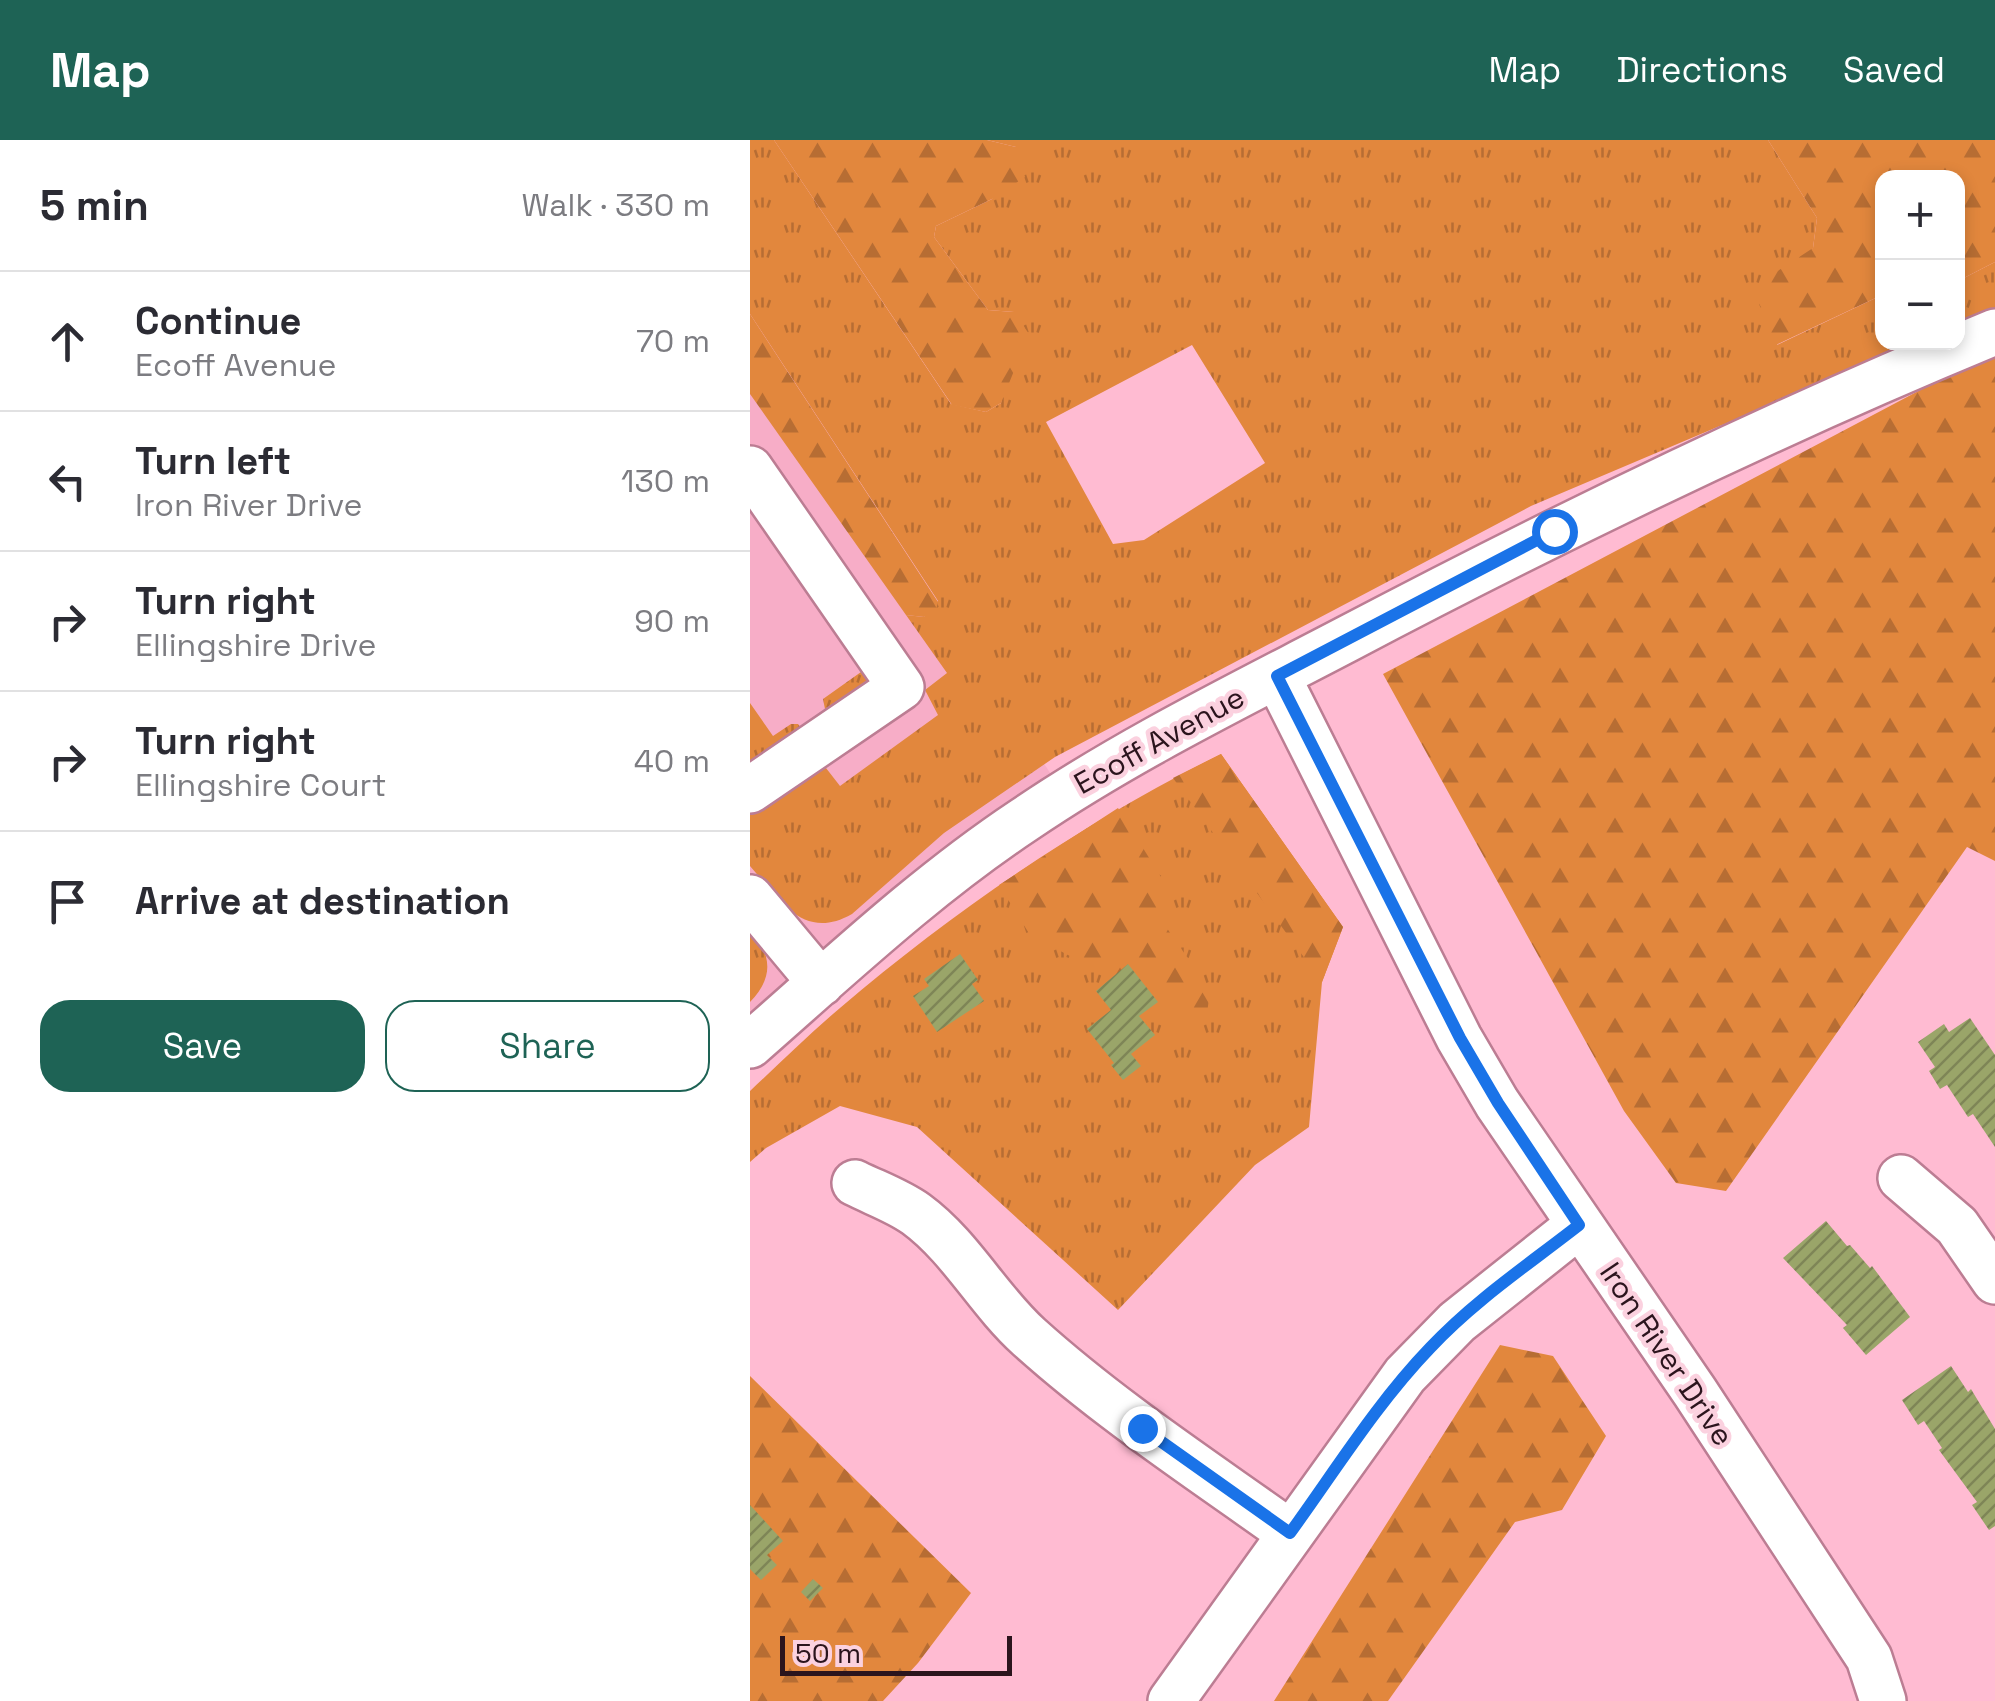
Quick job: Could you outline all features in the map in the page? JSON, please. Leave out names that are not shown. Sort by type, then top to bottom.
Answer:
[{"type":"street","name":"Ecoff Avenue","points":[[750,1044],[962,865],[1021,822],[1129,754],[1554,531],[1995,332]]},
{"type":"street","points":[[750,470],[901,686],[750,790]]},
{"type":"street","name":"Iron River Drive","points":[[1277,676],[1460,1038],[1498,1103],[1695,1392],[1869,1658],[1916,1701]]},
{"type":"street","points":[[750,898],[821,983]]},
{"type":"street","points":[[1901,1178],[1957,1226],[1995,1280]]},
{"type":"street","points":[[855,1183],[916,1214],[945,1241],[1027,1336],[1142,1428],[1290,1533]]},
{"type":"street","points":[[1171,1701],[1380,1408],[1430,1347],[1579,1225]]},
{"type":"street","name":"Iron River Drive","points":[[1869,1658],[1883,1701]]},
{"type":"shaded area","points":[[750,314],[1058,785],[750,1042]]},
{"type":"green space","points":[[750,140],[774,140],[951,404],[986,412],[1001,403],[1014,312],[988,310],[934,237],[936,226],[992,199],[1016,147],[987,140],[1768,140],[1817,218],[1813,248],[1777,345],[1875,298],[1875,350],[1899,350],[1531,506],[1055,757],[944,833],[852,914],[835,921],[806,920],[782,903],[750,866],[750,813],[815,767],[826,768],[840,786],[938,715],[925,690],[947,673],[906,615],[924,617],[938,601],[750,314]],"holes":[[[1192,345],[1265,463],[1144,540],[1113,544],[1046,422]]]},
{"type":"green space","points":[[774,140],[987,140],[1016,147],[1025,177],[992,199],[936,226],[934,237],[988,310],[1014,312],[1029,334],[1001,403],[986,412],[952,405]]},
{"type":"green space","points":[[1768,140],[1995,140],[1995,262],[1965,277],[1965,170],[1875,170],[1875,298],[1776,345],[1759,304],[1764,280],[1813,248],[1817,218]]},
{"type":"green space","points":[[1995,262],[1995,309],[1965,322],[1965,277]]},
{"type":"green space","points":[[750,314],[938,602],[936,610],[924,617],[906,615],[750,394]]},
{"type":"green space","points":[[1995,353],[1995,861],[1967,847],[1726,1191],[1676,1183],[1624,1111],[1383,674]]},
{"type":"green space","points":[[867,671],[874,680],[830,712],[825,709],[823,699]]},
{"type":"green space","points":[[750,703],[773,736],[791,724],[802,729],[750,771]]},
{"type":"green space","points":[[1221,754],[1343,927],[1322,982],[1309,1127],[1255,1165],[1118,1310],[917,1127],[840,1106],[766,1148],[750,1162],[750,1091],[828,1018],[929,936],[1023,869],[1120,808]]},
{"type":"green space","points":[[1221,754],[1343,927],[1322,982],[1173,778]]},
{"type":"green space","points":[[1118,808],[1171,893],[1157,914],[1210,990],[1207,1014],[1176,1012],[1030,935],[999,885]]},
{"type":"green space","points":[[750,927],[766,955],[767,974],[750,1002]]},
{"type":"green space","points":[[1500,1345],[1553,1356],[1606,1436],[1562,1510],[1515,1522],[1388,1701],[1274,1701]]},
{"type":"green space","points":[[750,1376],[971,1593],[918,1663],[883,1701],[750,1701]]},
{"type":"building","points":[[960,954],[978,980],[972,984],[984,1001],[937,1032],[913,996],[929,986],[924,979]]},
{"type":"building","points":[[1128,964],[1158,1002],[1139,1016],[1155,1035],[1131,1054],[1141,1066],[1123,1080],[1087,1029],[1111,1010],[1096,991]]},
{"type":"building","points":[[1970,1018],[1995,1055],[1995,1147],[1947,1085],[1940,1089],[1929,1071],[1935,1067],[1918,1042],[1944,1024],[1949,1032]]},
{"type":"building","points":[[1826,1221],[1847,1246],[1872,1266],[1910,1317],[1866,1355],[1843,1328],[1847,1325],[1783,1258]]},
{"type":"building","points":[[1951,1366],[1968,1392],[1971,1389],[1995,1429],[1995,1526],[1989,1530],[1972,1505],[1977,1502],[1939,1450],[1942,1448],[1924,1421],[1918,1425],[1902,1400]]},
{"type":"building","points":[[750,1505],[783,1541],[767,1555],[777,1565],[761,1580],[750,1569]]},
{"type":"building","points":[[813,1579],[823,1588],[810,1601],[801,1592]]},
{"type":"route","points":[[1142,1428],[1290,1533],[1380,1408],[1430,1347],[1579,1225],[1460,1038],[1277,676],[1554,531]]}]
